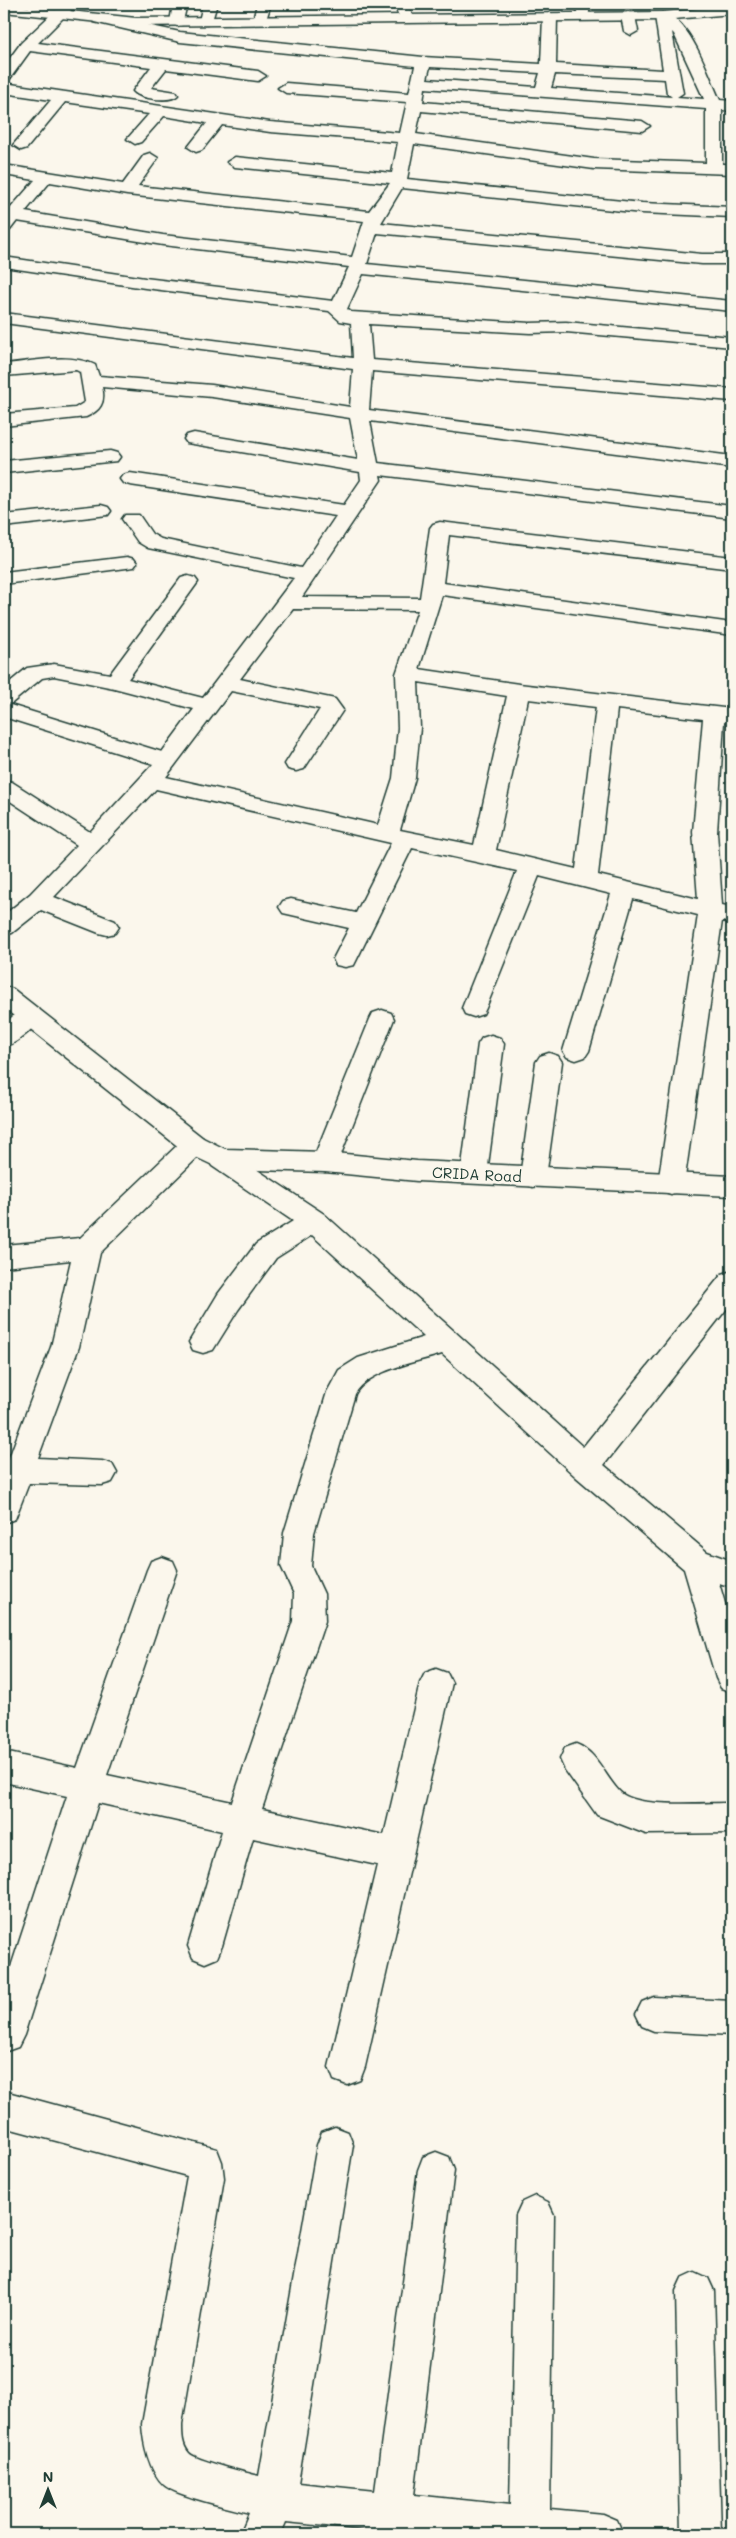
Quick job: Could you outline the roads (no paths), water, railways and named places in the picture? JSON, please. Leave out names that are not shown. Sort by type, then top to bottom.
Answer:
[{"type":"street","points":[[5,74],[26,46],[70,4]]},
{"type":"street","points":[[177,22],[180,4]]},
{"type":"street","points":[[206,21],[210,4]]},
{"type":"street","points":[[260,20],[264,4]]},
{"type":"street","points":[[401,4],[406,18]]},
{"type":"street","points":[[4,8],[99,19],[177,22],[550,17],[583,10],[628,16],[662,16],[732,10]]},
{"type":"street","points":[[628,16],[631,31]]},
{"type":"street","points":[[662,16],[671,75],[678,104]]},
{"type":"street","points":[[662,16],[681,32],[714,105],[714,169]]},
{"type":"street","points":[[542,92],[548,70],[550,17]]},
{"type":"street","points":[[99,19],[180,37],[423,62],[671,75]]},
{"type":"street","points":[[293,49],[297,20]]},
{"type":"street","points":[[26,46],[258,76]]},
{"type":"street","points":[[423,62],[398,181],[372,222],[358,266],[338,311],[346,317],[360,319],[530,328],[566,327],[732,342]]},
{"type":"street","points":[[129,107],[162,64]]},
{"type":"street","points":[[5,74],[27,75]]},
{"type":"street","points":[[4,88],[270,127],[408,138],[594,164],[732,170]]},
{"type":"street","points":[[122,88],[170,95]]},
{"type":"street","points":[[286,88],[416,96],[642,126]]},
{"type":"street","points":[[416,96],[542,92],[678,104],[732,106]]},
{"type":"street","points":[[21,145],[61,97]]},
{"type":"street","points":[[89,116],[100,102]]},
{"type":"street","points":[[134,139],[160,111]]},
{"type":"street","points":[[196,147],[218,120]]},
{"type":"street","points":[[127,190],[150,158]]},
{"type":"street","points":[[235,162],[642,208],[732,212]]},
{"type":"street","points":[[4,170],[127,190],[372,222],[702,259],[732,259]]},
{"type":"street","points":[[7,219],[46,177]]},
{"type":"street","points":[[7,219],[358,266],[732,306]]},
{"type":"street","points":[[4,262],[145,283],[339,307]]},
{"type":"street","points":[[4,318],[363,365],[732,395]]},
{"type":"street","points":[[4,927],[38,900],[91,842],[151,781],[287,603],[371,480],[360,414],[363,365],[359,334],[360,319]]},
{"type":"street","points":[[4,370],[73,364],[88,369],[96,400],[94,406],[80,413],[4,420]]},
{"type":"street","points":[[91,381],[212,390],[360,414],[732,462]]},
{"type":"street","points":[[194,439],[369,468],[732,512]]},
{"type":"street","points":[[4,467],[110,457]]},
{"type":"street","points":[[130,479],[348,512]]},
{"type":"street","points":[[4,521],[101,511]]},
{"type":"street","points":[[132,519],[144,538],[155,544],[307,575]]},
{"type":"street","points":[[345,959],[363,923],[396,837],[409,728],[407,674],[431,595],[440,528],[732,563]]},
{"type":"street","points":[[4,578],[127,563]]},
{"type":"street","points":[[115,682],[188,582]]},
{"type":"street","points":[[287,603],[431,595],[732,628]]},
{"type":"street","points":[[4,698],[27,678],[45,670],[115,682],[207,706]]},
{"type":"street","points":[[407,674],[520,691],[723,715],[705,832],[722,913],[671,1184]]},
{"type":"street","points":[[227,683],[327,704],[330,707],[332,710],[296,764]]},
{"type":"street","points":[[483,855],[520,691]]},
{"type":"street","points":[[586,880],[607,702]]},
{"type":"street","points":[[4,710],[166,760]]},
{"type":"street","points":[[151,781],[483,855],[530,868],[722,913]]},
{"type":"street","points":[[4,787],[91,842]]},
{"type":"street","points":[[474,1008],[530,868]]},
{"type":"street","points":[[576,1051],[624,889]]},
{"type":"street","points":[[38,900],[107,927]]},
{"type":"street","points":[[291,907],[363,923]]},
{"type":"street","points":[[4,995],[194,1145],[221,1159],[314,1221],[445,1342],[585,1467],[697,1562],[732,1574]]},
{"type":"street","points":[[4,1038],[30,1015]]},
{"type":"street","points":[[325,1162],[382,1019]]},
{"type":"street","points":[[474,1173],[491,1044]]},
{"type":"street","points":[[533,1177],[549,1062]]},
{"type":"street","points":[[4,1510],[65,1347],[87,1248],[194,1145]]},
{"type":"street","name":"CRIDA Road","points":[[221,1159],[325,1162],[533,1177],[732,1186]]},
{"type":"street","points":[[203,1342],[228,1302],[266,1251],[314,1221]]},
{"type":"street","points":[[4,1256],[87,1248]]},
{"type":"street","points":[[585,1467],[732,1282]]},
{"type":"street","points":[[205,1946],[242,1820],[309,1621],[309,1594],[296,1566],[299,1533],[341,1392],[349,1378],[368,1366],[445,1342]]},
{"type":"street","points":[[20,1470],[102,1473]]},
{"type":"street","points":[[697,1562],[732,1678]]},
{"type":"street","points":[[6,2035],[87,1785],[162,1570]]},
{"type":"street","points":[[347,2067],[436,1683]]},
{"type":"street","points":[[576,1759],[609,1804],[646,1818],[732,1818]]},
{"type":"street","points":[[4,1767],[397,1854]]},
{"type":"street","points":[[654,2014],[732,2018]]},
{"type":"street","points":[[4,2109],[204,2162],[206,2178],[162,2424],[162,2440],[170,2462],[179,2472],[267,2518],[392,2512],[603,2534]]},
{"type":"street","points":[[267,2518],[335,2145]]},
{"type":"street","points":[[392,2512],[436,2170]]},
{"type":"street","points":[[530,2526],[535,2214]]},
{"type":"street","points":[[695,2291],[701,2534]]}]
